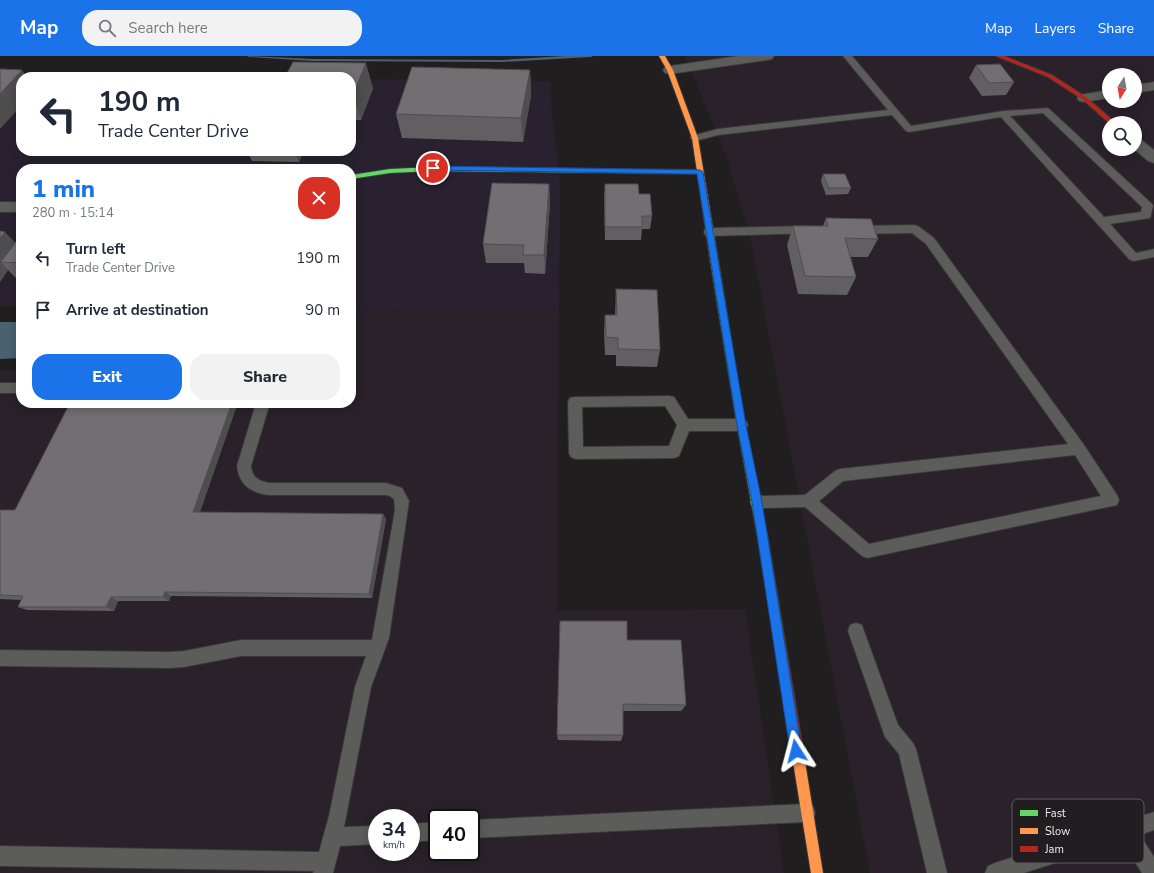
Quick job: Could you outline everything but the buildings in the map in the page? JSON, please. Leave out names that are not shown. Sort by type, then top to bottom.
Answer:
[{"type":"street","points":[[662,56],[670,70],[695,138],[741,425],[757,502],[806,813],[817,873]]},
{"type":"street","points":[[670,70],[767,56]]},
{"type":"street","points":[[999,56],[1050,76],[1084,98],[1105,116]]},
{"type":"street","points":[[1142,88],[1154,86]]},
{"type":"street","points":[[1084,98],[1102,95]]},
{"type":"street","points":[[1142,148],[1154,158]]},
{"type":"street","points":[[356,176],[390,171],[433,168],[700,172]]},
{"type":"street","points":[[0,207],[16,207]]},
{"type":"lane","points":[[847,56],[909,129],[1003,114],[1045,110],[1148,206],[1146,215],[1103,221]]},
{"type":"lane","points":[[695,138],[718,132],[895,112]]},
{"type":"lane","points":[[1003,114],[1103,221],[1134,257],[1154,253]]},
{"type":"lane","points":[[808,501],[867,551],[1112,500],[1079,449],[930,241],[914,229],[843,230]]},
{"type":"lane","points":[[709,232],[819,230]]},
{"type":"lane","points":[[0,388],[16,388]]},
{"type":"lane","points":[[669,400],[684,425],[674,452],[576,453],[575,402],[669,400]]},
{"type":"lane","points":[[0,856],[325,868],[333,837],[363,687],[378,648],[403,500],[401,495],[392,489],[269,489],[255,486],[246,477],[244,466],[261,408]]},
{"type":"lane","points":[[684,425],[741,425]]},
{"type":"lane","points":[[757,502],[808,501],[840,475],[1079,449]]},
{"type":"lane","points":[[856,631],[891,731],[906,749],[937,873]]},
{"type":"lane","points":[[0,658],[170,660],[184,659],[241,648],[378,648]]},
{"type":"lane","points":[[480,829],[806,813]]},
{"type":"lane","points":[[1144,824],[1154,821]]},
{"type":"lane","points":[[333,837],[368,835]]},
{"type":"lane","points":[[1144,859],[1153,873]]},
{"type":"lane","points":[[995,873],[1025,863]]},
{"type":"shaded area","points":[[685,56],[1154,56],[1154,873],[870,873],[751,241],[727,158]]},
{"type":"shaded area","points":[[0,77],[16,77],[16,156],[356,156],[356,79],[550,81],[560,184],[559,311],[356,309],[356,164],[16,164],[16,306],[0,306]]},
{"type":"shaded area","points":[[356,309],[559,311],[557,611],[745,609],[784,873],[0,873],[0,371],[16,371],[16,408],[356,408]]},
{"type":"water","points":[[0,322],[16,322],[16,358],[0,359]]},
{"type":"waterway","points":[[249,56],[313,60],[502,61],[591,56]]},
{"type":"traffic: fast","points":[[356,176],[390,171],[433,169],[700,172]]},
{"type":"traffic: fast","points":[[715,265],[741,425],[763,539]]},
{"type":"traffic: slow","points":[[662,56],[670,70],[695,138],[715,265]]},
{"type":"traffic: slow","points":[[796,743],[817,873]]},
{"type":"traffic: jam","points":[[999,56],[1050,76],[1084,98],[1105,116]]},
{"type":"traffic: jam","points":[[763,539],[796,743]]},
{"type":"route","points":[[433,168],[700,172],[741,425],[757,502],[796,751]]}]
